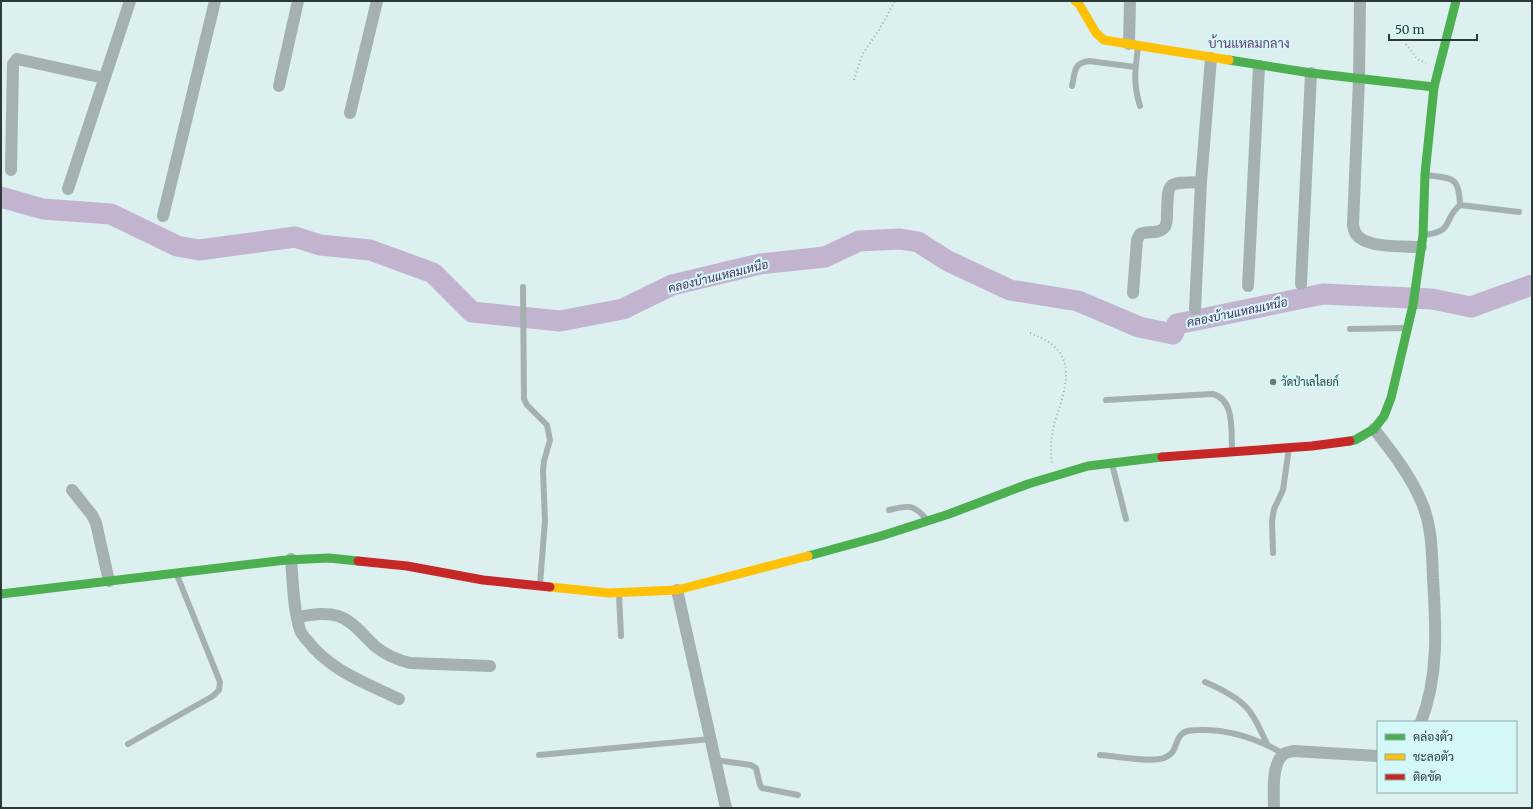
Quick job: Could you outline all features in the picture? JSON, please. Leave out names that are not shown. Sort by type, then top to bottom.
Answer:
[{"type":"street","points":[[68,189],[130,1]]},
{"type":"street","points":[[163,216],[215,1]]},
{"type":"street","points":[[279,86],[298,1]]},
{"type":"street","points":[[350,113],[376,1]]},
{"type":"street","points":[[1075,1],[1079,4],[1096,33],[1104,40],[1259,66],[1434,87]]},
{"type":"street","points":[[1130,1],[1134,45]]},
{"type":"street","points":[[1360,1],[1359,79],[1353,224],[1355,232],[1358,238],[1365,242],[1379,244],[1422,241]]},
{"type":"street","points":[[1,594],[291,559],[329,558],[407,566],[483,580],[608,593],[677,590],[781,564],[881,536],[928,521],[1053,476],[1088,466],[1147,458],[1312,446],[1355,440],[1374,429],[1384,416],[1392,398],[1413,306],[1422,241],[1425,174],[1434,87],[1456,1]]},
{"type":"street","points":[[1195,309],[1201,182],[1211,58]]},
{"type":"street","points":[[11,170],[13,64],[17,59],[104,78]]},
{"type":"street","points":[[1248,286],[1259,66]]},
{"type":"street","points":[[1301,284],[1311,73]]},
{"type":"street","points":[[1133,293],[1137,240],[1140,234],[1158,231],[1164,228],[1166,223],[1167,192],[1170,185],[1176,182],[1201,182]]},
{"type":"street","points":[[1374,429],[1405,470],[1422,503],[1431,535],[1436,627],[1434,664],[1430,692],[1421,721]]},
{"type":"street","points":[[72,490],[96,522],[109,582]]},
{"type":"street","points":[[291,559],[300,631],[312,647],[332,664],[350,676],[399,698]]},
{"type":"street","points":[[677,590],[726,808]]},
{"type":"street","points":[[298,617],[326,614],[337,615],[348,620],[377,647],[400,660],[410,662],[490,666]]},
{"type":"street","points":[[1274,808],[1274,776],[1277,763],[1284,754],[1293,751],[1377,756]]},
{"type":"lane","points":[[1134,45],[1136,91],[1140,106]]},
{"type":"lane","points":[[1072,86],[1076,68],[1083,62],[1135,67]]},
{"type":"lane","points":[[1425,174],[1450,178],[1456,182],[1459,190],[1460,205]]},
{"type":"lane","points":[[1422,241],[1443,230],[1454,210],[1460,205],[1519,212]]},
{"type":"lane","points":[[523,287],[524,399],[531,409],[547,425],[550,440],[544,461],[543,471],[545,521],[540,586]]},
{"type":"lane","points":[[1350,329],[1408,328]]},
{"type":"lane","points":[[1106,400],[1213,394],[1221,396],[1227,405],[1232,451]]},
{"type":"lane","points":[[1273,553],[1272,521],[1274,509],[1283,490],[1289,447]]},
{"type":"lane","points":[[1112,463],[1126,519]]},
{"type":"lane","points":[[889,510],[903,506],[911,506],[919,510],[928,521]]},
{"type":"lane","points":[[128,744],[213,696],[219,690],[220,682],[176,574]]},
{"type":"lane","points":[[619,593],[621,636]]},
{"type":"lane","points":[[1204,682],[1225,692],[1247,708],[1255,719],[1267,744]]},
{"type":"lane","points":[[1100,755],[1155,760],[1164,758],[1172,753],[1176,748],[1181,734],[1187,731],[1212,730],[1229,732],[1267,744],[1284,754]]},
{"type":"lane","points":[[539,755],[711,739]]},
{"type":"lane","points":[[715,760],[751,764],[756,768],[760,786],[762,788],[798,795]]},
{"type":"path","points":[[854,80],[862,55],[879,30],[895,1]]},
{"type":"path","points":[[1406,44],[1417,59],[1426,63],[1439,65]]},
{"type":"path","points":[[1030,333],[1046,339],[1058,349],[1065,362],[1066,374],[1063,397],[1051,436],[1053,476]]},
{"type":"waterway","name":"คลองบ้านแหลมเหนือ","points":[[1,197],[43,209],[111,214],[177,246],[199,250],[295,237],[320,245],[370,250],[433,273],[472,312],[560,321],[623,309],[672,285],[760,264],[825,257],[859,241],[900,239],[918,242],[948,261],[1010,290],[1078,301],[1139,327],[1173,334],[1177,324],[1323,294],[1432,299],[1471,307],[1532,285]]},
{"type":"traffic: fast","points":[[1350,441],[1355,440],[1374,429],[1384,416],[1391,398],[1413,305],[1423,235],[1425,174],[1434,87],[1456,1]]},
{"type":"traffic: fast","points":[[1229,60],[1311,73],[1434,87]]},
{"type":"traffic: fast","points":[[808,556],[881,536],[949,514],[1028,484],[1088,466],[1162,457]]},
{"type":"traffic: fast","points":[[1,594],[286,560],[329,558],[358,561]]},
{"type":"traffic: slow","points":[[1075,1],[1079,4],[1096,33],[1104,40],[1229,60]]},
{"type":"traffic: slow","points":[[550,587],[609,593],[677,590],[808,556]]},
{"type":"traffic: jam","points":[[1162,457],[1312,446],[1350,441]]},
{"type":"traffic: jam","points":[[358,561],[407,566],[483,580],[550,587]]},
{"type":"place","name":"วัดป่าเลไลยก์","points":[[1273,382]]},
{"type":"district","name":"บ้านแหลมกลาง","points":[[1249,43]]}]
